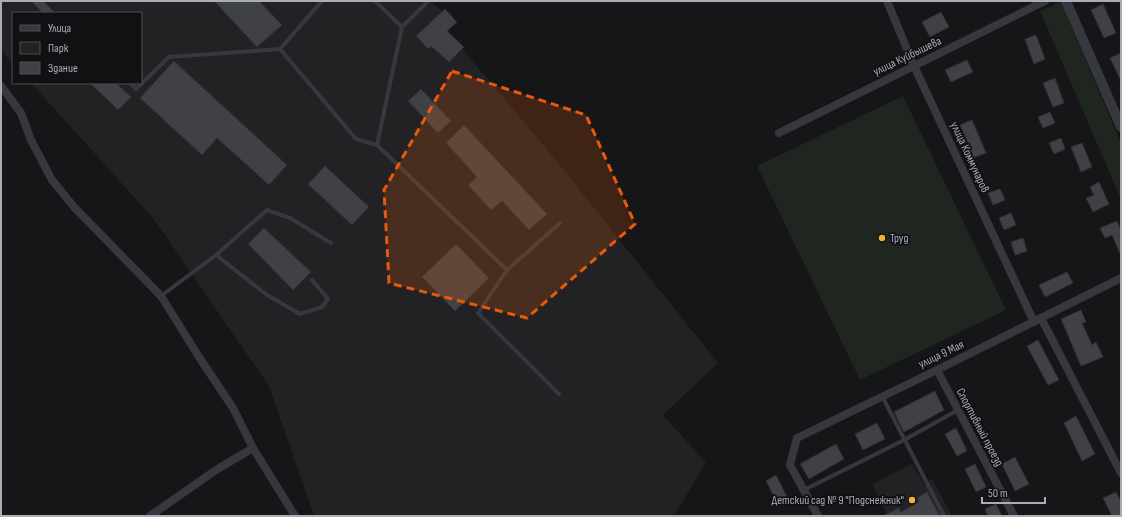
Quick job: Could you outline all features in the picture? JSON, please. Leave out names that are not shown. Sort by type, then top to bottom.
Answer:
[{"type":"street","name":"улица Коммунаров","points":[[887,1],[914,66],[1037,320],[1121,473]]},
{"type":"street","name":"улица Куйбышева","points":[[779,133],[1045,1]]},
{"type":"street","points":[[1066,1],[1121,127]]},
{"type":"street","points":[[1,86],[21,113],[32,140],[52,180],[74,206],[161,296],[233,408],[253,448],[295,516]]},
{"type":"street","name":"улица 9 Мая","points":[[804,490],[790,465],[797,438],[1121,278]]},
{"type":"street","name":"Спортивный проезд","points":[[937,370],[1014,516]]},
{"type":"street","points":[[150,516],[216,470],[253,448]]},
{"type":"street","points":[[804,490],[818,516]]},
{"type":"lane","points":[[142,83],[169,57],[280,49],[322,1]]},
{"type":"lane","points":[[375,1],[402,27]]},
{"type":"lane","points":[[377,145],[402,27],[428,1]]},
{"type":"lane","points":[[280,49],[356,139],[377,145],[507,270]]},
{"type":"lane","points":[[131,84],[136,89],[141,84]]},
{"type":"lane","points":[[161,296],[216,255],[267,210],[290,218],[331,243]]},
{"type":"lane","points":[[559,394],[478,313],[507,270],[560,223]]},
{"type":"lane","points":[[216,255],[267,295],[300,314],[322,307],[328,299],[312,280]]},
{"type":"lane","points":[[882,396],[944,516]]},
{"type":"lane","points":[[804,490],[904,440],[958,410]]},
{"type":"highlighted area","points":[[452,71],[586,115],[635,224],[527,318],[389,283],[384,190]]},
{"type":"shaded area","points":[[1,1],[431,1],[455,23],[448,32],[555,159],[718,363],[663,415],[706,463],[674,516],[314,516],[269,386],[153,218],[32,84],[142,84],[142,12],[12,12],[12,62],[1,50]]},
{"type":"shaded area","name":"Детский сад № 9 \"Подснежник\"","points":[[912,464],[924,484],[932,479],[952,516],[888,516],[872,484]]},
{"type":"green space","points":[[1061,2],[1121,143],[1121,199],[1040,11]]},
{"type":"green space","name":"Труд","points":[[903,96],[1006,310],[860,380],[757,166]]},
{"type":"building","points":[[31,1],[43,1],[54,12],[42,12]]},
{"type":"building","points":[[214,1],[259,1],[282,25],[257,47]]},
{"type":"building","points":[[1103,4],[1116,33],[1104,38],[1091,10]]},
{"type":"building","points":[[445,9],[457,22],[447,31],[464,47],[449,62],[431,46],[428,49],[416,36]]},
{"type":"building","points":[[941,12],[949,27],[930,37],[922,22]]},
{"type":"building","points":[[1036,35],[1045,59],[1034,64],[1025,39]]},
{"type":"building","points":[[1121,53],[1121,81],[1110,58]]},
{"type":"building","points":[[967,60],[973,72],[951,82],[945,70]]},
{"type":"building","points":[[174,61],[287,165],[269,185],[217,138],[202,155],[140,98]]},
{"type":"building","points":[[1055,78],[1064,103],[1053,107],[1043,83]]},
{"type":"building","points":[[91,84],[117,84],[131,97],[118,110]]},
{"type":"building","points":[[421,89],[451,121],[438,133],[408,101]]},
{"type":"building","points":[[1050,112],[1055,123],[1043,128],[1038,117]]},
{"type":"building","points":[[972,120],[986,153],[973,158],[968,148],[970,147],[960,125]]},
{"type":"building","points":[[464,125],[547,214],[529,230],[502,201],[491,210],[468,185],[477,177],[447,144],[447,142]]},
{"type":"building","points":[[1061,138],[1065,149],[1054,154],[1049,143]]},
{"type":"building","points":[[1082,143],[1092,167],[1081,172],[1071,147]]},
{"type":"building","points":[[325,166],[369,207],[352,225],[308,184]]},
{"type":"building","points":[[1099,182],[1109,204],[1093,212],[1086,198],[1094,195],[1090,187]]},
{"type":"building","points":[[1000,189],[1005,200],[993,205],[988,193]]},
{"type":"building","points":[[1011,213],[1016,225],[1004,230],[999,218]]},
{"type":"building","points":[[1117,221],[1121,231],[1121,256],[1112,235],[1105,238],[1100,228]]},
{"type":"building","points":[[264,228],[311,272],[293,290],[248,244]]},
{"type":"building","points":[[1023,238],[1027,251],[1015,255],[1011,242]]},
{"type":"building","points":[[456,244],[489,278],[455,311],[422,277]]},
{"type":"building","points":[[1067,272],[1073,283],[1045,297],[1039,285]]},
{"type":"building","points":[[1081,310],[1086,322],[1082,323],[1092,345],[1096,342],[1103,357],[1081,366],[1061,319]]},
{"type":"building","points":[[1038,340],[1059,380],[1048,385],[1027,346]]},
{"type":"building","points":[[935,391],[944,410],[904,432],[894,412]]},
{"type":"building","points":[[1076,416],[1095,454],[1082,461],[1064,423]]},
{"type":"building","points":[[877,423],[885,439],[863,450],[855,434]]},
{"type":"building","points":[[956,428],[967,451],[957,456],[945,434]]},
{"type":"building","points":[[836,444],[844,459],[809,479],[800,464]]},
{"type":"building","points":[[1015,457],[1029,484],[1015,491],[1002,464]]},
{"type":"building","points":[[975,464],[986,487],[976,492],[965,469]]},
{"type":"building","points":[[776,475],[787,497],[777,502],[766,481]]},
{"type":"building","points":[[927,492],[940,516],[883,516],[899,508],[901,512],[919,502],[917,498]]},
{"type":"building","points":[[1116,492],[1121,502],[1121,516],[1112,516],[1103,498]]},
{"type":"building","points":[[996,504],[1002,516],[988,516],[985,509]]},
{"type":"place","name":"Труд","points":[[882,238]]},
{"type":"place","name":"Детский сад № 9 \"Подснежник\"","points":[[912,500]]}]
